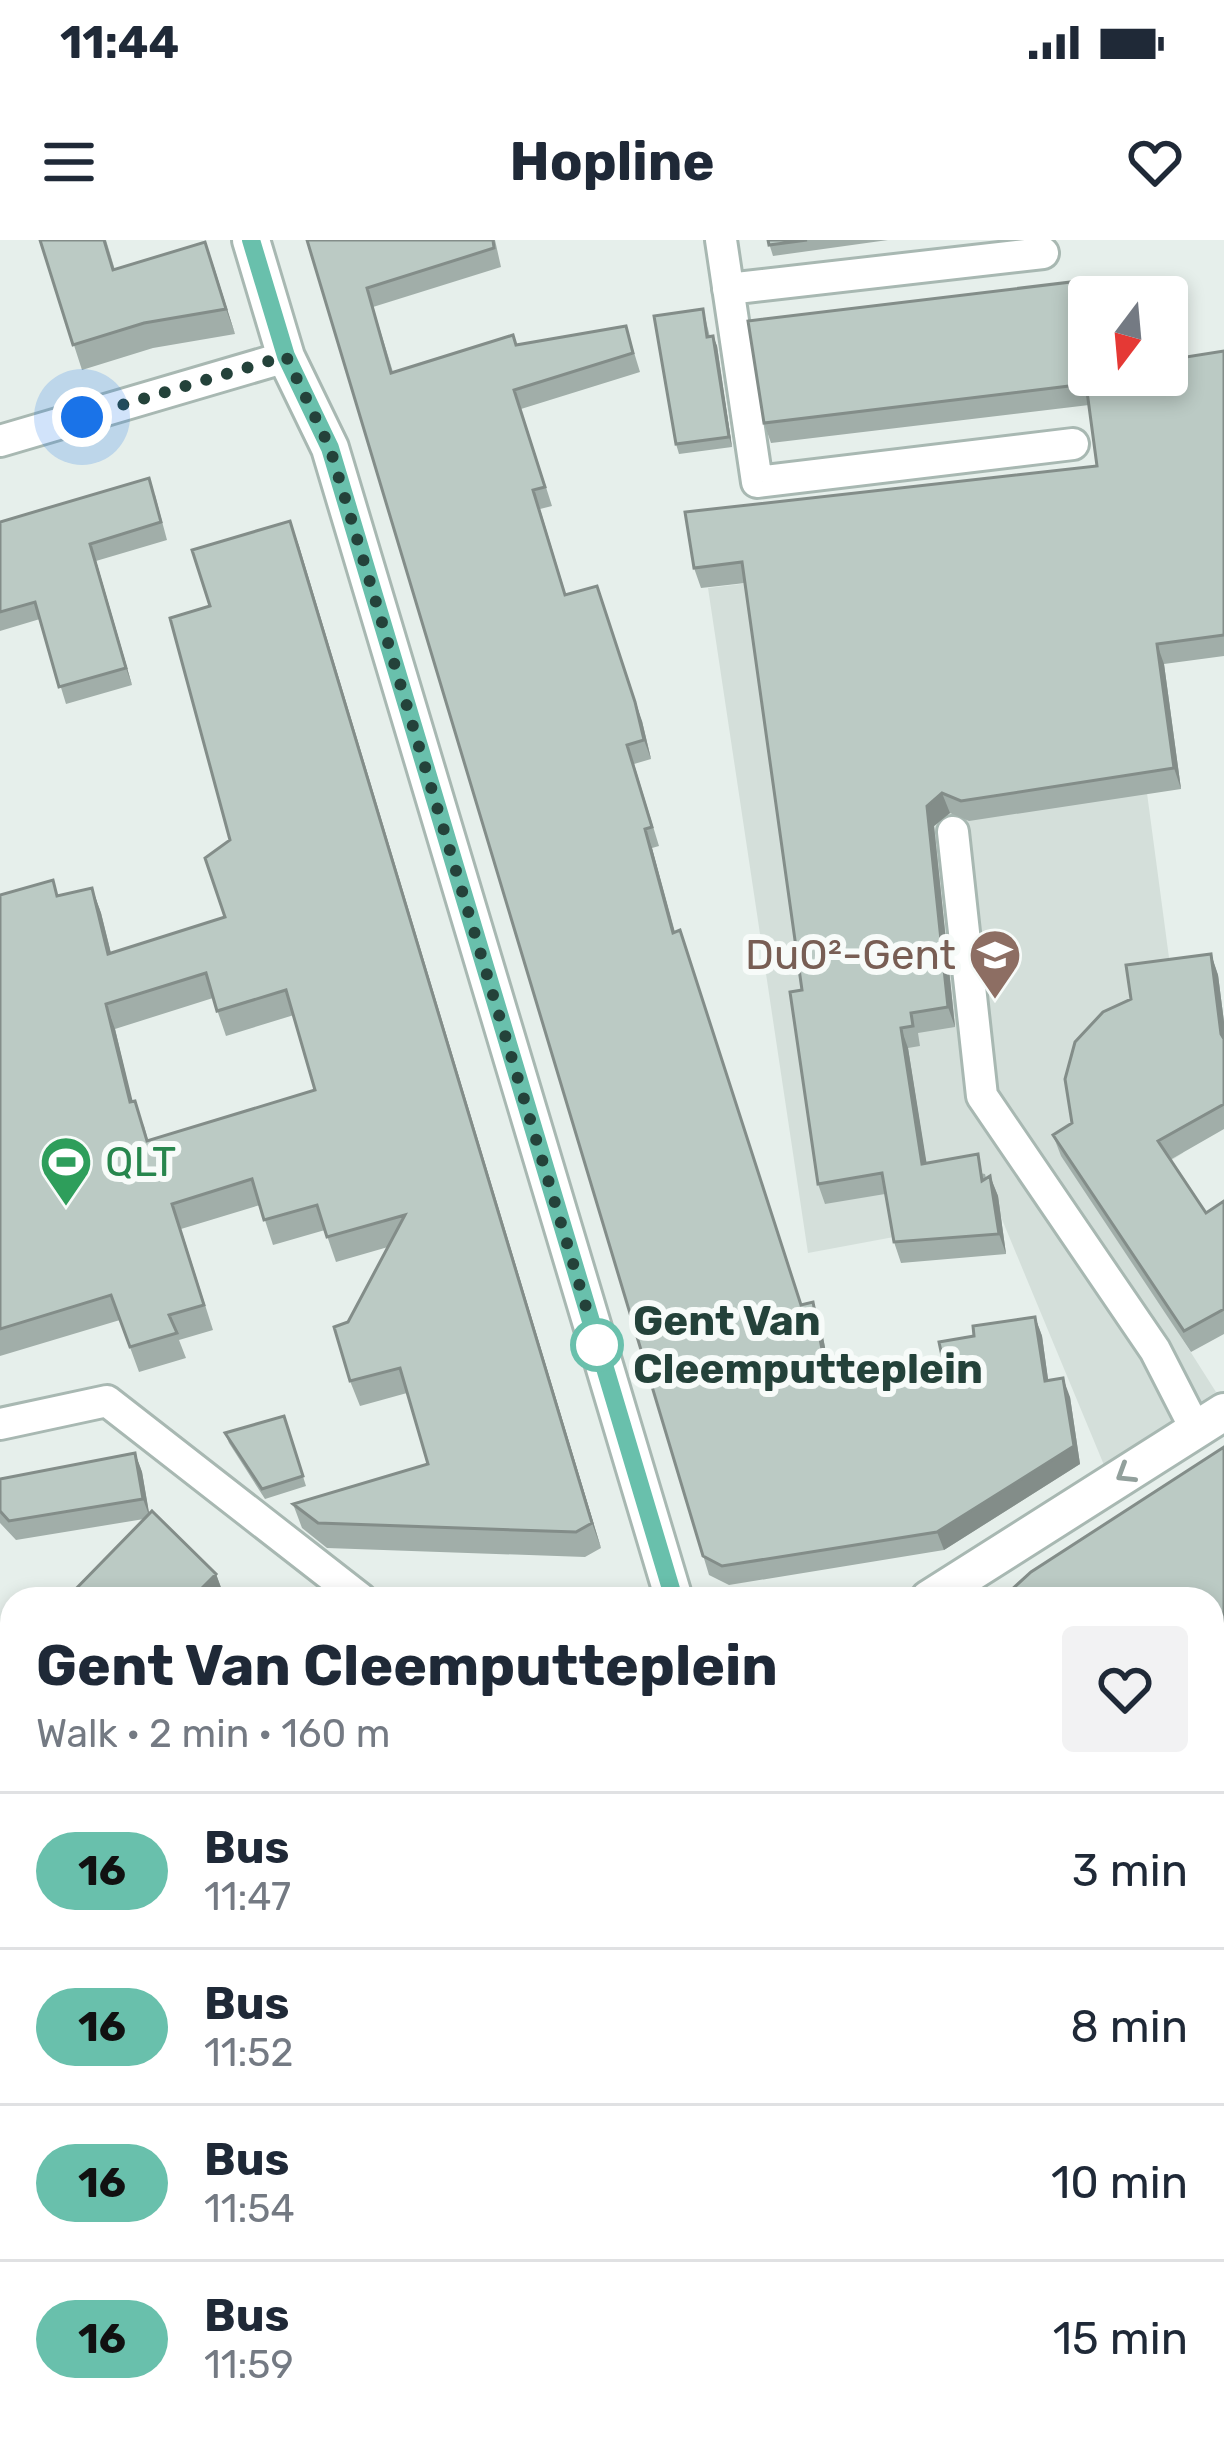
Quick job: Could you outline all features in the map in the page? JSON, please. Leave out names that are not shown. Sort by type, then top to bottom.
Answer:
[{"type":"street","points":[[251,240],[286,356],[330,448],[670,1587]]},
{"type":"street","points":[[947,1587],[1210,1421]]},
{"type":"lane","points":[[721,240],[757,482],[1072,443]]},
{"type":"lane","points":[[728,289],[1043,253]]},
{"type":"lane","points":[[0,441],[286,356]]},
{"type":"lane","points":[[953,832],[982,1096],[1155,1349],[1210,1421]]},
{"type":"lane","points":[[0,1424],[107,1401],[346,1587]]},
{"type":"shaded area","name":"DuO²-Gent","points":[[1113,539],[1172,980],[1218,975],[1224,1022],[1183,1153],[1136,1183],[1148,1285],[1216,1392],[1104,1465],[1001,1217],[808,1253],[708,588]]},
{"type":"building","points":[[40,240],[104,240],[113,270],[205,242],[226,309],[144,323],[73,345]]},
{"type":"building","points":[[307,240],[493,240],[494,248],[367,288],[391,373],[513,335],[516,345],[626,326],[633,353],[514,390],[545,487],[533,490],[565,595],[597,586],[644,740],[627,745],[652,827],[645,829],[673,933],[680,930],[801,1305],[813,1302],[825,1365],[855,1359],[857,1372],[943,1361],[939,1342],[974,1336],[973,1326],[1035,1317],[1045,1381],[1063,1378],[1074,1446],[937,1532],[722,1566],[703,1556]]},
{"type":"building","points":[[768,240],[807,240],[769,245]]},
{"type":"building","points":[[1068,282],[1068,386],[764,423],[748,321]]},
{"type":"building","points":[[703,309],[707,337],[713,336],[729,437],[676,444],[654,316]]},
{"type":"building","points":[[1224,351],[1224,635],[1157,644],[1174,768],[961,801],[942,793],[927,806],[948,1007],[911,1013],[913,1026],[901,1028],[922,1164],[978,1154],[982,1181],[990,1176],[999,1234],[894,1242],[882,1173],[818,1184],[790,992],[802,990],[742,562],[694,568],[685,512],[1097,466],[1088,396],[1188,396],[1188,357]]},
{"type":"building","points":[[149,478],[161,522],[90,544],[126,668],[59,687],[35,602],[0,612],[0,522]]},
{"type":"building","points":[[290,521],[592,1523],[576,1532],[318,1523],[293,1504],[428,1464],[400,1368],[350,1381],[334,1327],[348,1322],[405,1215],[327,1237],[317,1205],[264,1220],[252,1179],[172,1204],[204,1305],[169,1315],[177,1333],[130,1347],[111,1295],[0,1329],[0,895],[53,880],[57,896],[92,888],[108,954],[225,917],[205,858],[230,840],[170,618],[210,606],[192,550]],"holes":[[[206,973],[217,1011],[286,990],[315,1090],[147,1141],[135,1101],[130,1102],[106,1004]]]},
{"type":"building","points":[[1211,954],[1224,1039],[1224,1104],[1158,1141],[1206,1213],[1224,1201],[1224,1309],[1184,1331],[1053,1135],[1072,1123],[1065,1079],[1075,1042],[1103,1012],[1131,999],[1126,965]]},
{"type":"building","points":[[284,1416],[303,1476],[262,1489],[225,1433]]},
{"type":"building","points":[[1224,1447],[1224,1587],[1014,1587]]},
{"type":"building","points":[[135,1453],[143,1499],[9,1521],[0,1511],[0,1479]]},
{"type":"building","points":[[152,1511],[216,1574],[203,1587],[78,1587]]},
{"type":"bus line","name":"16","points":[[251,240],[286,356],[330,448],[670,1587]]},
{"type":"place","name":"DuO²-Gent","points":[[995,1001]]},
{"type":"place","name":"QLT","points":[[66,1208]]},
{"type":"place","name":"Gent Van Cleemputteplein","points":[[597,1345]]},
{"type":"route","points":[[82,417],[286,356],[330,448],[603,1364],[597,1345]]}]
